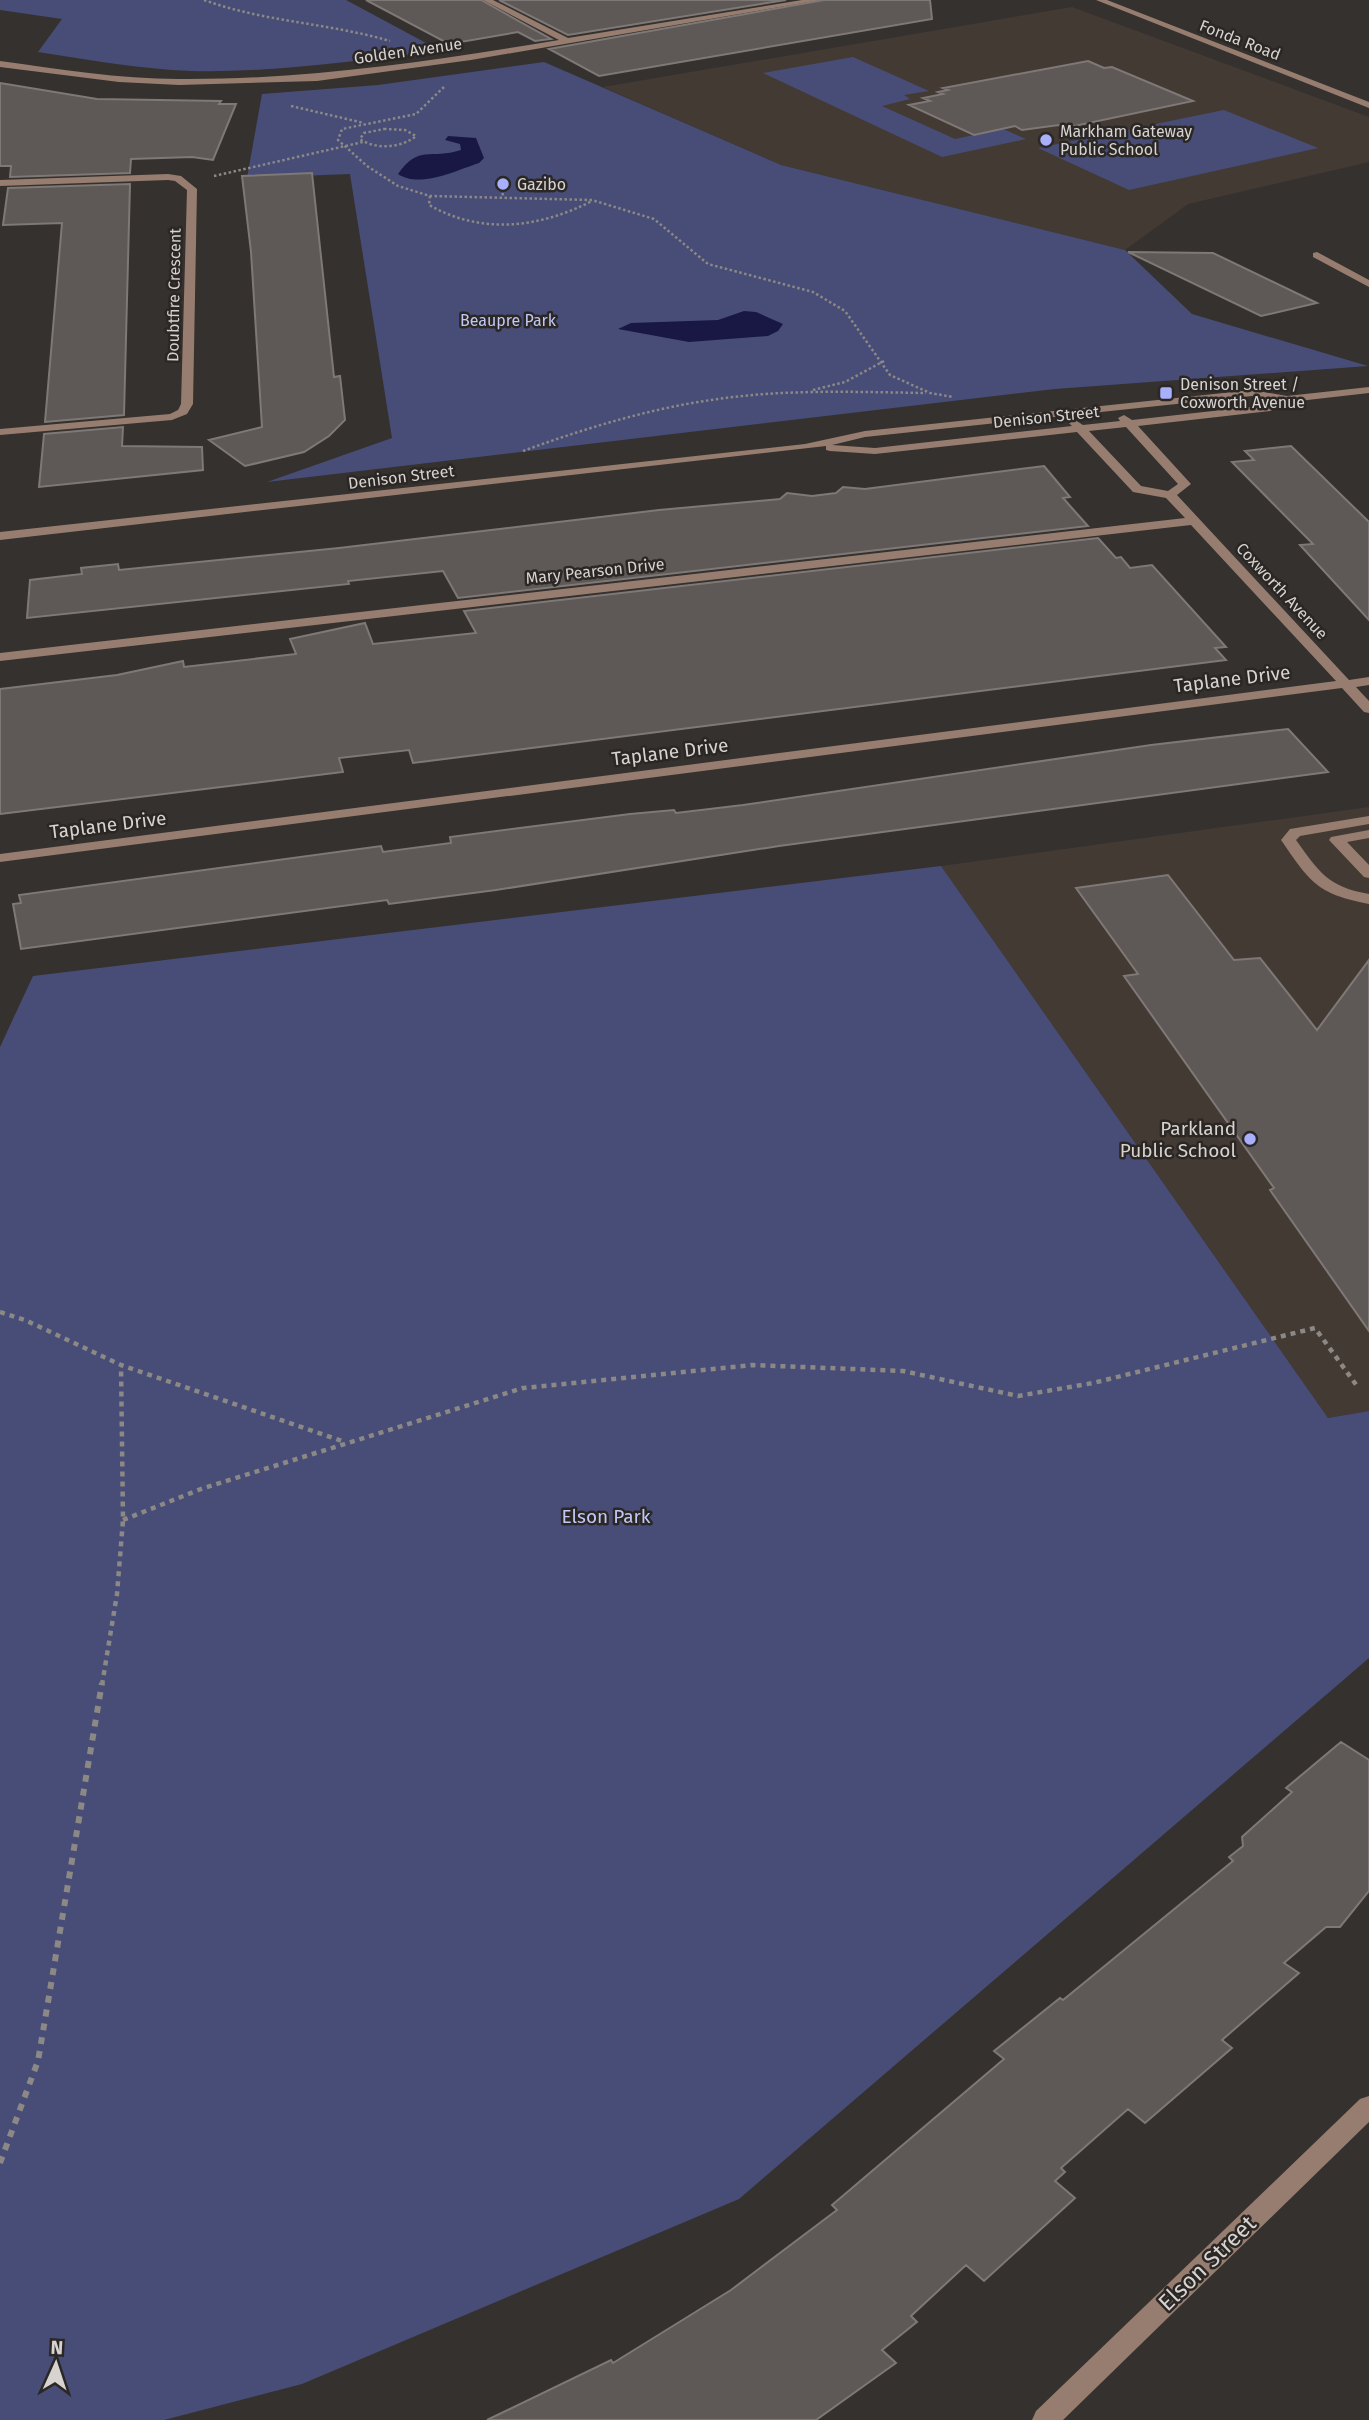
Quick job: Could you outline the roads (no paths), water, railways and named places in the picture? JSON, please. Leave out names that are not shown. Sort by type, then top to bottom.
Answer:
[{"type":"street","points":[[487,0],[567,41]]},
{"type":"street","name":"Golden Avenue","points":[[0,64],[119,79],[179,82],[282,80],[429,62],[791,2],[817,0]]},
{"type":"street","name":"Fonda Road","points":[[1100,0],[1369,106]]},
{"type":"street","points":[[1357,101],[1369,99]]},
{"type":"street","name":"Doubtfire Crescent","points":[[0,183],[147,176],[178,178],[192,189],[187,404],[183,412],[172,417],[0,432]]},
{"type":"street","points":[[1317,255],[1369,284]]},
{"type":"street","name":"Denison Street","points":[[0,536],[806,447],[865,434],[1115,407],[1252,393],[1287,399],[1369,390]]},
{"type":"street","name":"Denison Street","points":[[806,447],[875,451],[1270,408],[1287,399]]},
{"type":"street","points":[[1066,413],[1137,489],[1170,495],[1185,484],[1115,407]]},
{"type":"street","name":"Coxworth Avenue","points":[[1170,495],[1369,709]]},
{"type":"street","name":"Mary Pearson Drive","points":[[0,656],[1194,521]]},
{"type":"street","name":"Taplane Drive","points":[[0,858],[1369,681]]},
{"type":"street","points":[[1369,820],[1295,832],[1288,840],[1322,886],[1344,895],[1369,899]]},
{"type":"street","points":[[1369,834],[1336,840],[1369,874]]},
{"type":"street","name":"Elson Street","points":[[1045,2420],[1369,2106]]},
{"type":"place","name":"Markham Gateway Public School","points":[[1046,140]]},
{"type":"place","name":"Gazibo","points":[[503,184]]},
{"type":"place","name":"Denison Street / Coxworth Avenue","points":[[1166,393]]},
{"type":"place","name":"Parkland Public School","points":[[1250,1139]]},
{"type":"park label","name":"Beaupre Park","points":[[508,320]]},
{"type":"park label","name":"Elson Park","points":[[606,1516]]}]
